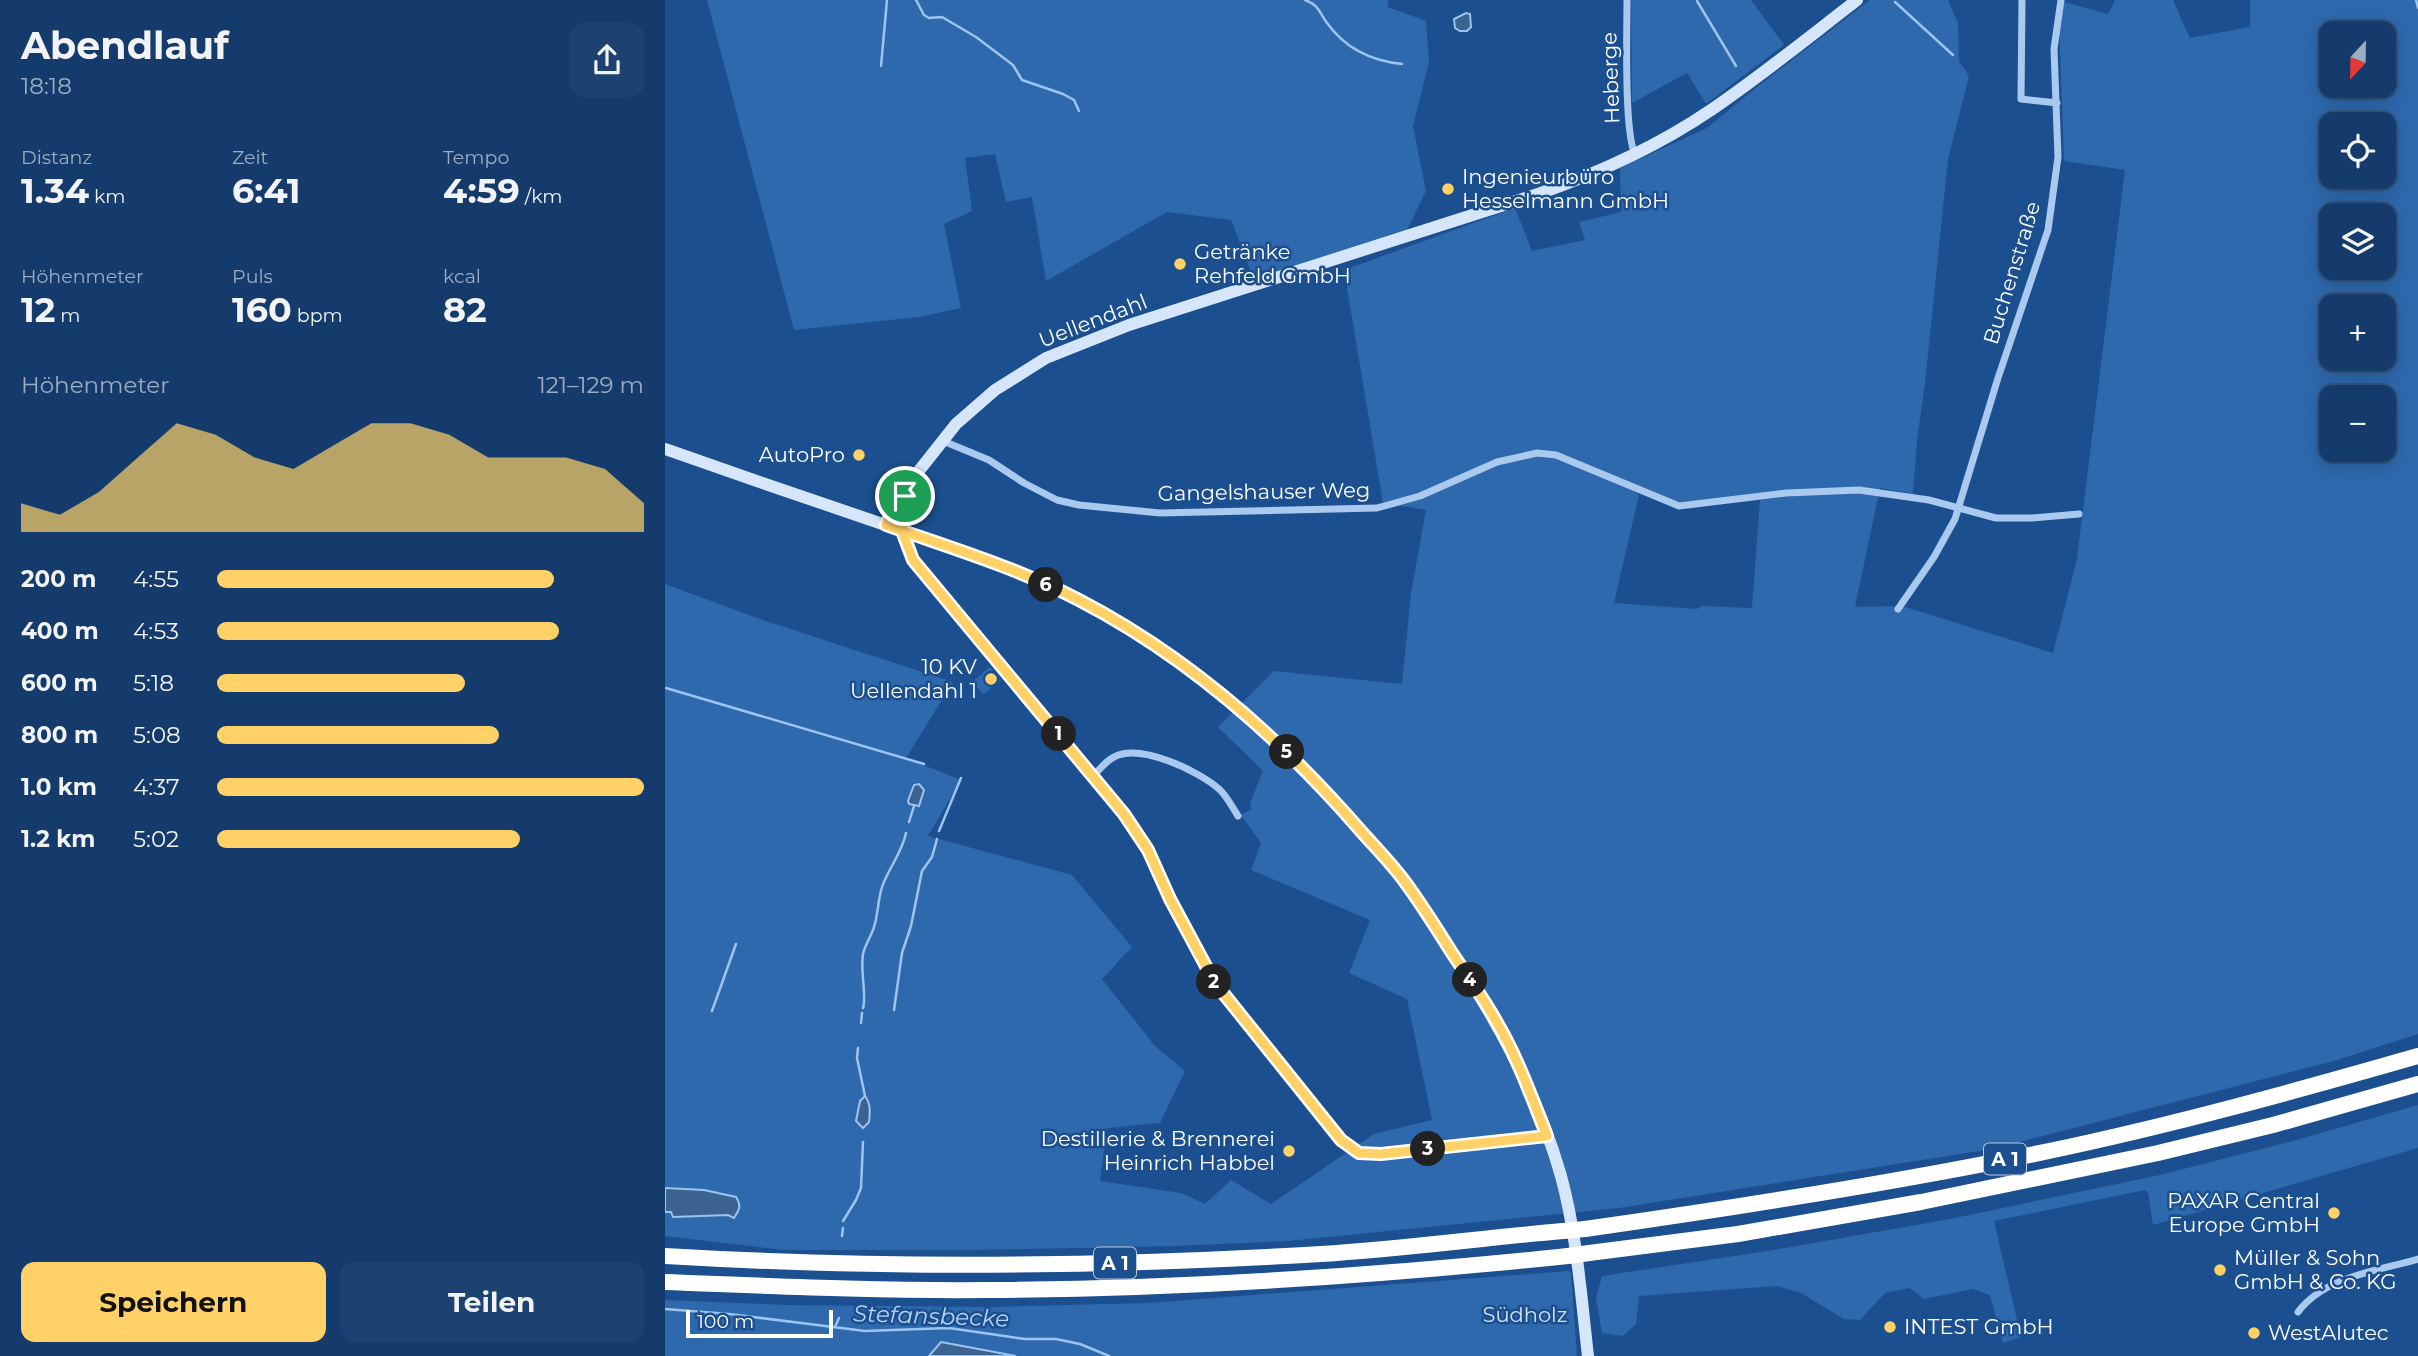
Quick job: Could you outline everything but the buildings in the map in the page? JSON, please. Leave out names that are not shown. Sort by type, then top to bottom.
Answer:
[{"type":"highway","name":"A 1","points":[[665,1256],[896,1264],[1083,1264],[1323,1254],[1563,1231],[1736,1208],[2051,1151],[2238,1106],[2418,1056]]},
{"type":"highway","name":"A 1","points":[[665,1282],[891,1290],[1096,1288],[1332,1278],[1568,1256],[1738,1234],[1921,1202],[2158,1153],[2273,1125],[2418,1084]]},
{"type":"main road","name":"Uellendahl","points":[[886,525],[895,504],[905,496],[918,472],[971,410],[1017,374],[1046,358],[1129,325],[1568,184],[1635,154],[1712,109],[1857,0]]},
{"type":"main road","points":[[665,449],[1037,580],[1090,606],[1178,662],[1270,735],[1331,796],[1404,880],[1502,1031],[1547,1136],[1570,1216],[1579,1266],[1588,1356]]},
{"type":"main road","name":"Uellendahl","points":[[902,531],[907,504],[905,496]]},
{"type":"street","name":"Heberge","points":[[1627,0],[1629,113],[1631,145],[1635,154]]},
{"type":"street","points":[[2022,0],[2021,99],[2057,103]]},
{"type":"street","name":"Buchenstraße","points":[[1958,508],[2048,230],[2058,157],[2054,49],[2061,0]]},
{"type":"street","name":"Gangelshauser Weg","points":[[942,441],[979,455],[1057,500],[1091,507],[1160,513],[1377,508],[1420,496],[1497,462],[1537,453],[1556,455],[1679,506],[1787,493],[1859,490],[1929,500],[2002,518],[2079,514]]},
{"type":"street","points":[[1898,609],[1934,557],[1958,508]]},
{"type":"street","points":[[902,531],[913,560],[925,577],[1094,775],[1124,814],[1148,850],[1170,899],[1215,983],[1341,1140],[1359,1153],[1381,1154],[1547,1136]]},
{"type":"street","points":[[1094,775],[1115,756],[1134,753],[1156,758],[1193,771],[1210,782],[1221,791],[1238,816]]},
{"type":"street","points":[[2298,1312],[2306,1301],[2331,1284],[2418,1259]]},
{"type":"green space","points":[[707,0],[1388,0],[1388,7],[1426,21],[1429,62],[1413,126],[1426,191],[1406,232],[1255,282],[1231,220],[1167,212],[1046,281],[1032,197],[1006,202],[995,154],[965,158],[972,211],[944,224],[961,308],[919,317],[794,330]]},
{"type":"green space","points":[[1631,0],[1751,0],[1784,45],[1706,104],[1687,73],[1632,103]]},
{"type":"green space","points":[[1870,0],[1948,0],[1958,23],[1959,61],[1969,76],[1948,159],[1913,494],[1880,488],[1855,607],[1902,606],[2053,653],[2077,559],[2125,170],[2064,161],[2059,23],[2064,2],[2108,14],[2115,0],[2173,0],[2190,38],[2250,27],[2250,0],[2418,0],[2418,1034],[2337,1060],[1992,1149],[1619,1208],[1288,1241],[1175,1246],[783,1250],[665,1236],[665,584],[760,619],[953,682],[906,758],[961,780],[928,836],[1072,875],[1132,947],[1102,979],[1155,1046],[1185,1071],[1160,1123],[1107,1128],[1100,1181],[1181,1193],[1205,1204],[1231,1180],[1271,1204],[1374,1134],[1432,1120],[1407,999],[1349,973],[1370,920],[1251,870],[1261,843],[1241,815],[1252,809],[1250,803],[1263,771],[1218,727],[1274,671],[1402,684],[1411,593],[1426,510],[1383,503],[1344,270],[1515,208],[1532,251],[1585,240],[1579,222],[1621,212],[1620,168],[1707,128]],"holes":[[[1625,484],[1679,503],[1807,495],[1760,500],[1752,608],[1701,606],[1697,609],[1614,603],[1639,495]]]},
{"type":"green space","points":[[990,667],[1001,680],[984,694],[972,682]]},
{"type":"green space","points":[[2418,1105],[2418,1148],[2153,1225],[2148,1192],[2145,1190],[1994,1221],[2021,1337],[2003,1343],[1990,1295],[1973,1289],[1924,1299],[1910,1288],[1885,1293],[1860,1320],[1844,1319],[1801,1293],[1777,1286],[1639,1296],[1636,1324],[1623,1336],[1602,1333],[1596,1298],[1602,1276],[1774,1250],[1950,1219],[2160,1175]]},
{"type":"green space","name":"Südholz","points":[[1569,1271],[1577,1356],[665,1356],[665,1300],[789,1305],[991,1307],[1148,1303]]},
{"type":"shaded area","points":[[1466,13],[1470,14],[1471,27],[1467,31],[1460,31],[1455,28],[1454,19]]},
{"type":"shaded area","points":[[919,784],[924,790],[919,806],[909,804],[914,785]]},
{"type":"shaded area","points":[[865,1096],[870,1115],[869,1122],[863,1128],[856,1121],[860,1101]]},
{"type":"shaded area","points":[[665,1188],[704,1190],[736,1197],[739,1208],[734,1218],[728,1215],[673,1217],[671,1212],[665,1212]]},
{"type":"shaded area","points":[[941,1342],[1016,1356],[929,1356]]},
{"type":"waterway","points":[[881,66],[887,0]]},
{"type":"waterway","points":[[916,0],[924,15],[929,18],[942,17],[976,37],[1013,65],[1022,80],[1063,94],[1074,100],[1079,111]]},
{"type":"waterway","points":[[1305,0],[1316,7],[1342,40],[1360,52],[1380,60],[1402,64]]},
{"type":"waterway","points":[[2416,0],[2418,8]]},
{"type":"waterway","points":[[1697,1],[1736,66]]},
{"type":"waterway","points":[[1895,2],[1953,55]]},
{"type":"waterway","points":[[666,688],[924,764]]},
{"type":"waterway","points":[[939,831],[961,778]]},
{"type":"waterway","points":[[909,822],[914,806]]},
{"type":"waterway","points":[[863,1008],[863,954],[875,924],[882,888],[906,833]]},
{"type":"waterway","points":[[894,1010],[902,953],[911,926],[922,871],[932,857],[937,839]]},
{"type":"waterway","points":[[712,1011],[736,944]]},
{"type":"waterway","points":[[861,1023],[862,1013]]},
{"type":"waterway","points":[[858,1048],[857,1058],[865,1096]]},
{"type":"waterway","points":[[843,1221],[861,1188],[863,1142]]},
{"type":"waterway","points":[[842,1236],[843,1228]]},
{"type":"waterway","name":"Stefansbecke","points":[[665,1309],[865,1331],[949,1328],[1025,1339],[1056,1339],[1080,1344],[1109,1356]]},
{"type":"waterway","points":[[835,1327],[839,1318]]},
{"type":"place","name":"Ingenieurbüro Hesselmann GmbH","points":[[1448,189]]},
{"type":"place","name":"Getränke Rehfeld GmbH","points":[[1180,264]]},
{"type":"place","name":"AutoPro","points":[[859,455]]},
{"type":"place","name":"10 KV Uellendahl 1","points":[[991,679]]},
{"type":"place","name":"Destillerie & Brennerei Heinrich Habbel","points":[[1289,1151]]},
{"type":"place","name":"PAXAR Central Europe GmbH","points":[[2334,1213]]},
{"type":"place","name":"Müller & Sohn GmbH & Co. KG","points":[[2220,1270]]},
{"type":"place","name":"INTEST GmbH","points":[[1890,1327]]},
{"type":"place","name":"WestAlutec","points":[[2254,1333]]},
{"type":"route","points":[[905,496],[895,504],[886,525],[902,531],[958,550],[1037,580],[1076,598],[1146,639],[1270,735],[1331,796],[1404,880],[1502,1031],[1547,1136],[1381,1154],[1359,1153],[1341,1140],[1215,983],[1170,899],[1148,850],[1124,814],[913,560],[902,531],[907,504],[905,496]]}]
